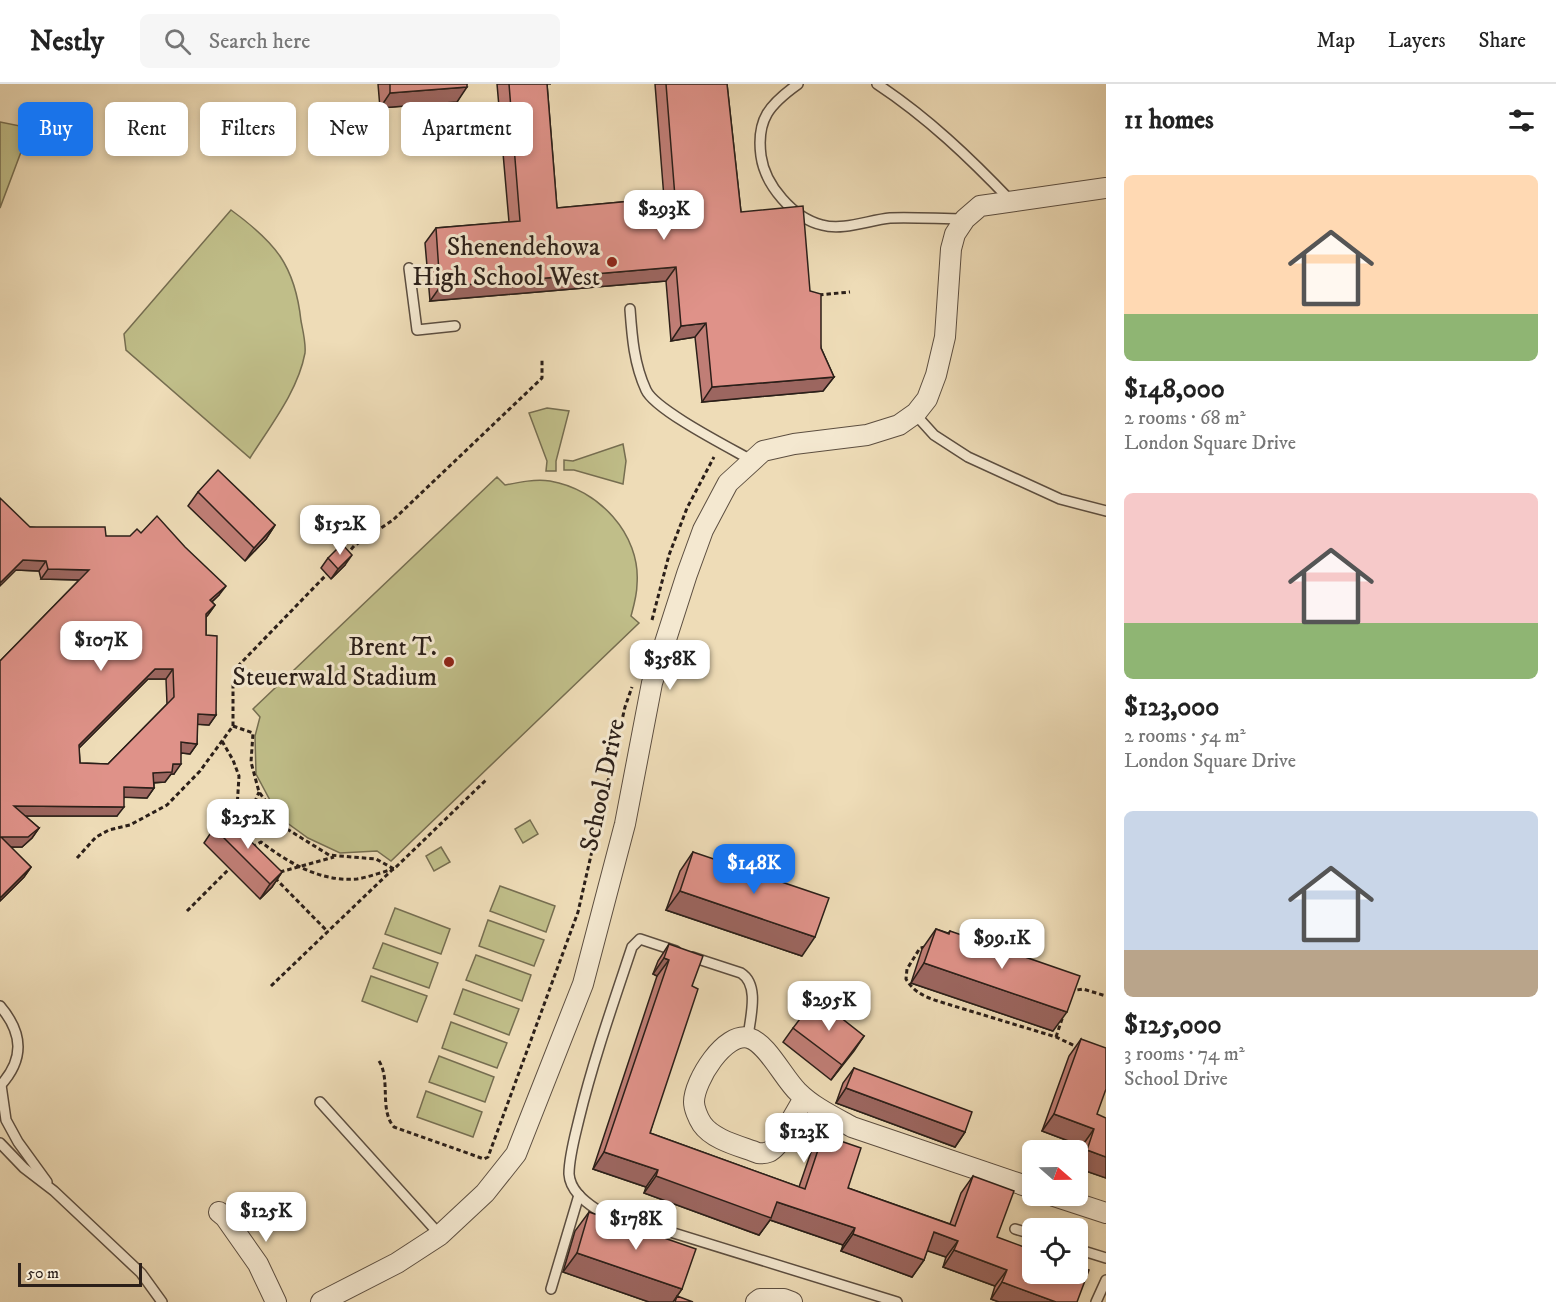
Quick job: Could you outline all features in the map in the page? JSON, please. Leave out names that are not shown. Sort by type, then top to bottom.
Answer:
[{"type":"street","points":[[915,414],[927,399],[936,375],[945,337],[951,249],[955,234],[965,219],[980,206],[1106,188]]},
{"type":"street","name":"School Drive","points":[[321,1302],[397,1263],[440,1235],[485,1193],[516,1154],[567,1030],[583,984],[624,824],[652,683],[703,530],[728,483],[763,451],[794,444],[867,435],[899,424],[915,414]]},
{"type":"street","points":[[804,1098],[777,1146],[765,1154],[758,1154],[723,1140],[702,1125],[694,1103],[702,1076],[709,1064],[729,1042],[748,1037],[760,1044],[804,1098],[852,1127],[1022,1185]]},
{"type":"street","points":[[1085,1206],[1106,1213]]},
{"type":"street","points":[[219,1212],[258,1264],[276,1302]]},
{"type":"street","points":[[756,1302],[760,1299],[784,1299],[792,1302]]},
{"type":"lane","points":[[798,84],[777,99],[763,118],[759,141],[762,165],[773,186],[788,206],[822,225],[837,226],[890,218],[965,219]]},
{"type":"lane","points":[[877,84],[888,87],[975,163],[1011,201]]},
{"type":"lane","points":[[409,268],[417,330],[455,326]]},
{"type":"lane","points":[[630,309],[633,350],[647,392],[669,412],[753,461]]},
{"type":"lane","points":[[915,414],[934,435],[968,457],[1060,499],[1106,511]]},
{"type":"lane","points":[[748,1037],[752,991],[747,977],[640,939],[637,940],[632,947],[610,1010],[577,1130],[569,1175],[574,1190],[596,1209],[897,1302]]},
{"type":"lane","points":[[0,1006],[12,1020],[18,1037],[18,1054],[15,1063],[1,1086],[6,1120],[18,1142],[54,1191]]},
{"type":"lane","points":[[320,1102],[440,1235]]},
{"type":"lane","points":[[0,1143],[24,1168],[54,1191],[141,1274],[162,1302]]},
{"type":"lane","points":[[551,1289],[579,1195]]},
{"type":"lane","points":[[1015,1229],[1022,1231]]},
{"type":"lane","points":[[1088,1252],[1106,1258]]},
{"type":"lane","points":[[1096,1302],[1106,1280]]},
{"type":"path","points":[[809,297],[850,292]]},
{"type":"path","points":[[338,563],[354,546],[393,520],[542,378],[542,359]]},
{"type":"path","points":[[649,630],[669,555],[687,508],[714,457]]},
{"type":"path","points":[[77,858],[96,837],[109,830],[130,825],[167,805],[200,771],[233,726],[233,684],[239,665],[330,571]]},
{"type":"path","points":[[379,1061],[386,1087],[388,1121],[394,1127],[484,1159],[488,1157],[578,912],[625,707],[634,681]]},
{"type":"path","points":[[233,726],[253,733],[251,762],[259,792],[287,830],[329,855],[376,859],[394,869]]},
{"type":"path","points":[[222,741],[239,776],[237,808],[244,841]]},
{"type":"path","points":[[271,986],[487,779]]},
{"type":"path","points":[[242,832],[259,792]]},
{"type":"path","points":[[246,850],[261,842],[289,862],[337,879],[357,879],[394,869]]},
{"type":"path","points":[[328,932],[272,874],[336,856]]},
{"type":"path","points":[[187,911],[232,866]]},
{"type":"path","points":[[928,946],[920,948],[912,957],[907,969],[906,979],[911,988],[925,997],[1056,1037],[1075,1046]]},
{"type":"path","points":[[1061,988],[1072,992],[1083,989],[1106,996]]},
{"type":"path","points":[[1068,1001],[1072,992]]},
{"type":"path","points":[[1056,1037],[1065,1010]]},
{"type":"shaded area","points":[[0,122],[18,126],[20,156],[0,208]]},
{"type":"shaded area","points":[[231,210],[271,244],[288,270],[298,301],[305,345],[301,367],[290,394],[250,458],[126,350],[124,334]]},
{"type":"shaded area","points":[[547,408],[569,411],[556,461],[556,471],[546,471],[547,461],[529,413]]},
{"type":"shaded area","points":[[623,444],[626,461],[623,484],[574,470],[564,470],[564,460],[573,461]]},
{"type":"shaded area","name":"Brent T. Steuerwald Stadium","points":[[497,477],[505,485],[539,480],[568,486],[600,504],[613,517],[632,548],[637,584],[631,616],[639,623],[391,861],[377,851],[340,853],[308,838],[279,817],[256,774],[255,736],[260,717],[253,709]]},
{"type":"shaded area","points":[[530,820],[538,834],[523,843],[515,829]]},
{"type":"shaded area","points":[[441,847],[450,862],[434,871],[426,856]]},
{"type":"shaded area","points":[[500,886],[555,906],[546,932],[490,911]]},
{"type":"shaded area","points":[[395,908],[450,929],[441,954],[385,934]]},
{"type":"shaded area","points":[[488,920],[544,940],[534,966],[479,946]]},
{"type":"shaded area","points":[[383,943],[438,963],[429,988],[373,968]]},
{"type":"shaded area","points":[[476,955],[531,975],[522,1001],[466,980]]},
{"type":"shaded area","points":[[371,976],[427,996],[417,1022],[362,1001]]},
{"type":"shaded area","points":[[463,989],[519,1009],[509,1035],[454,1014]]},
{"type":"shaded area","points":[[451,1022],[507,1043],[497,1068],[442,1048]]},
{"type":"shaded area","points":[[439,1056],[494,1077],[485,1102],[429,1082]]},
{"type":"shaded area","points":[[426,1091],[482,1112],[473,1137],[417,1117]]},
{"type":"building","points":[[390,84],[467,84],[467,87],[390,93]]},
{"type":"building","name":"Shenendehowa High School West","points":[[509,84],[547,84],[557,208],[675,197],[666,84],[727,84],[741,212],[803,206],[810,291],[821,294],[821,348],[834,377],[712,387],[706,323],[681,326],[676,267],[440,287],[436,228],[520,221],[515,156],[533,156],[533,102],[510,102]]},
{"type":"building","points":[[218,470],[275,525],[254,548],[198,492]]},
{"type":"building","points":[[0,498],[30,527],[105,527],[106,536],[130,536],[137,529],[141,533],[157,516],[185,547],[226,586],[210,600],[215,605],[206,614],[206,635],[217,636],[216,715],[198,714],[197,744],[181,742],[181,764],[173,764],[172,772],[153,773],[154,788],[124,787],[124,807],[14,806],[39,828],[28,837],[1,837],[31,867],[0,898],[0,661],[89,570],[48,569],[46,561],[23,560],[0,583]],"holes":[[[155,669],[173,669],[174,697],[108,764],[80,763],[79,745]]]},
{"type":"building","points":[[342,544],[352,555],[338,569],[328,558]]},
{"type":"building","points":[[225,816],[282,872],[270,884],[214,828]]},
{"type":"building","points":[[693,852],[829,898],[815,937],[680,891]]},
{"type":"building","points":[[936,929],[949,934],[950,931],[1080,976],[1067,1012],[924,963]]},
{"type":"building","points":[[669,944],[703,956],[692,986],[698,989],[650,1133],[805,1189],[823,1135],[861,1148],[848,1188],[955,1226],[973,1176],[1014,1191],[997,1237],[1022,1246],[1022,1284],[1084,1284],[1077,1302],[1056,1302],[1002,1282],[1007,1270],[954,1250],[958,1241],[934,1232],[924,1260],[853,1234],[855,1228],[777,1202],[771,1218],[656,1176],[658,1170],[604,1152],[669,960],[664,958]]},
{"type":"building","points":[[816,998],[864,1036],[842,1065],[793,1028]]},
{"type":"building","points":[[1081,1039],[1106,1048],[1106,1089],[1097,1114],[1106,1118],[1106,1157],[1088,1150],[1094,1129],[1054,1114]]},
{"type":"building","points":[[854,1068],[972,1112],[965,1132],[846,1088]]},
{"type":"building","points":[[589,1212],[696,1249],[682,1289],[577,1253]]},
{"type":"building","points":[[677,1296],[693,1302],[675,1302]]},
{"type":"place","name":"Shenendehowa High School West","points":[[612,262]]},
{"type":"place","name":"Brent T. Steuerwald Stadium","points":[[449,662]]}]
